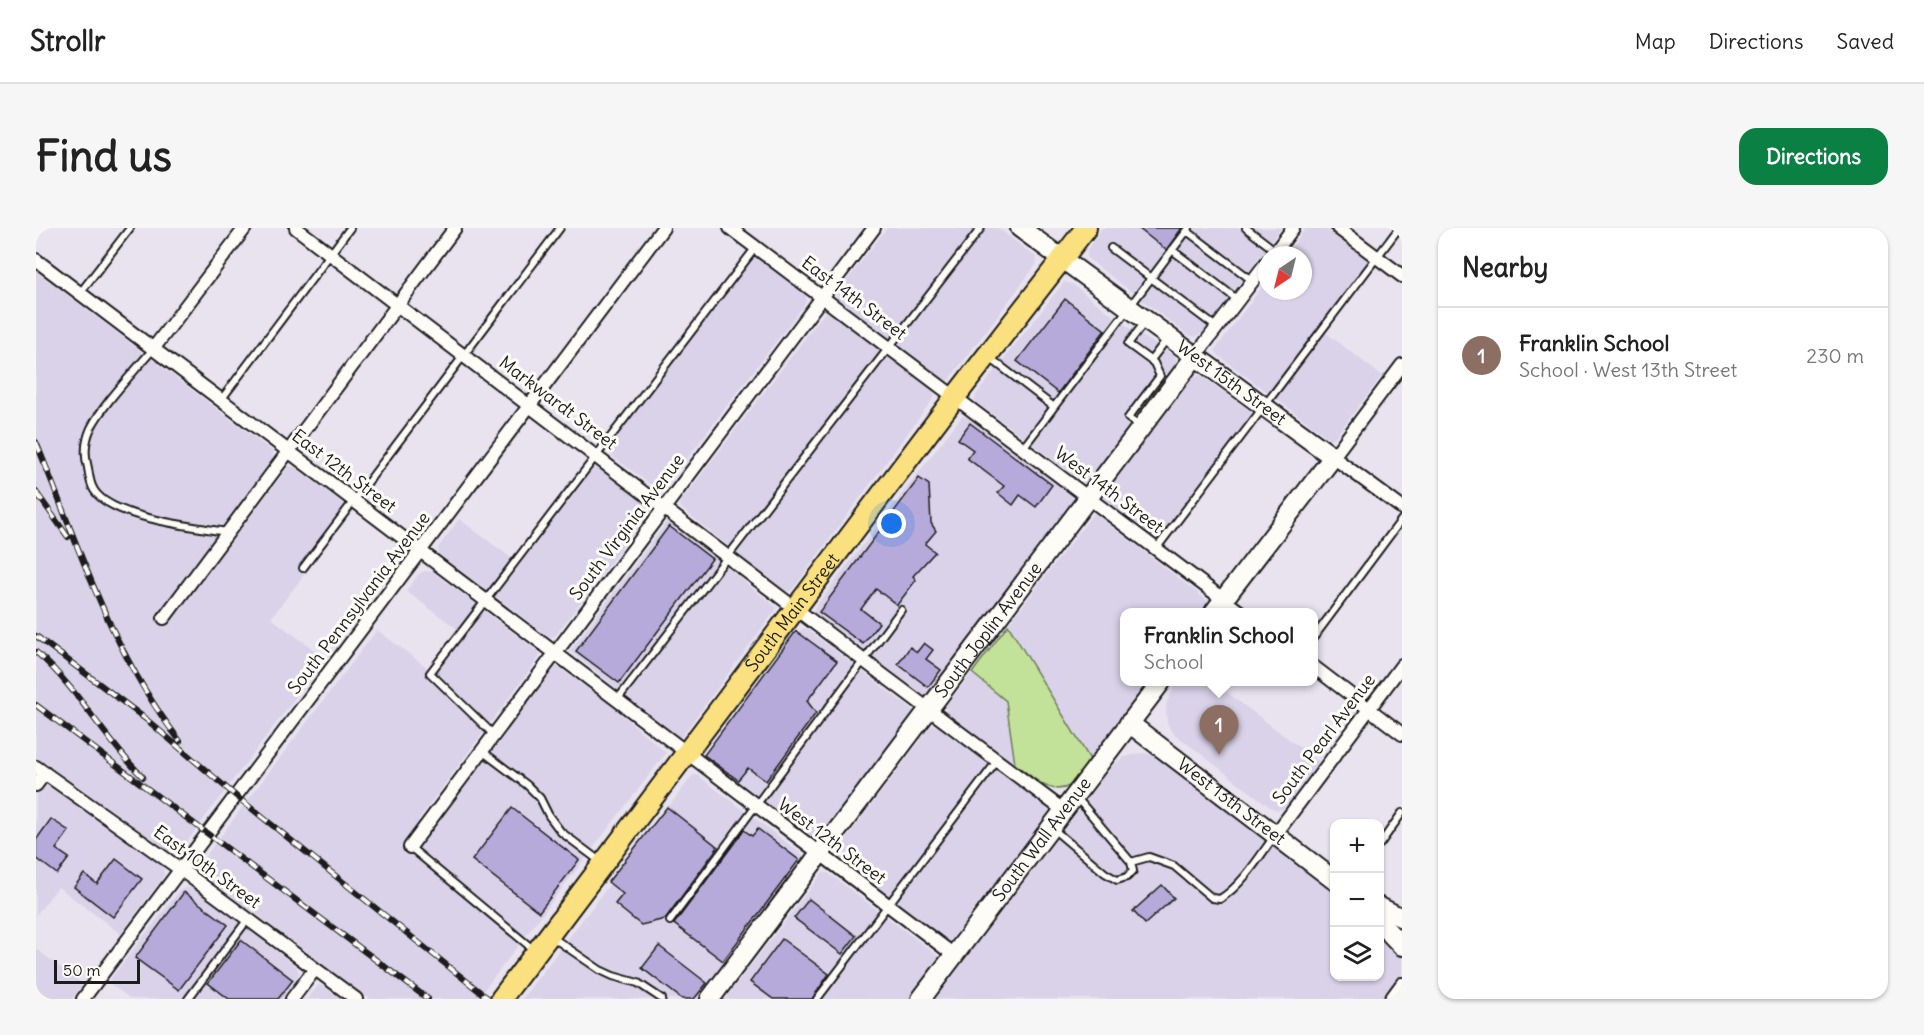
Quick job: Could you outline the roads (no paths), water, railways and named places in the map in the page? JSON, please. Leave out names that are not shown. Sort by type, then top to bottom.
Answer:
[{"type":"main road","name":"South Main Street","points":[[501,999],[955,397],[1086,228]]},
{"type":"street","points":[[153,348],[245,228]]},
{"type":"street","name":"Markwardt Street","points":[[296,228],[863,660],[1064,810]]},
{"type":"street","points":[[164,618],[455,228]]},
{"type":"street","name":"South Pennsylvania Avenue","points":[[83,999],[663,228]]},
{"type":"street","name":"East 14th Street","points":[[730,228],[955,397]]},
{"type":"street","name":"South Virginia Avenue","points":[[410,847],[874,228]]},
{"type":"street","name":"West 15th Street","points":[[1020,228],[1402,508]]},
{"type":"street","points":[[1338,228],[1402,276]]},
{"type":"street","points":[[1279,246],[1291,229]]},
{"type":"street","name":"East 12th Street","points":[[36,260],[688,754]]},
{"type":"street","name":"South Joplin Avenue","points":[[710,999],[1142,428],[1166,381],[1196,356],[1258,274]]},
{"type":"street","points":[[1218,606],[1402,365]]},
{"type":"street","name":"West 14th Street","points":[[955,397],[1156,549],[1218,606]]},
{"type":"street","name":"South Pearl Avenue","points":[[1275,835],[1402,665]]},
{"type":"street","points":[[1318,670],[1402,734]]},
{"type":"street","name":"South Wall Avenue","points":[[921,999],[1157,686]]},
{"type":"street","name":"West 13th Street","points":[[1129,723],[1330,876]]},
{"type":"street","name":"West 12th Street","points":[[688,754],[954,955]]},
{"type":"street","points":[[36,785],[40,770]]},
{"type":"street","name":"East 10th Street","points":[[40,770],[180,869],[356,999]]},
{"type":"street","points":[[1384,909],[1402,918]]},
{"type":"street","points":[[1384,926],[1402,946]]},
{"type":"street","points":[[292,999],[315,969]]},
{"type":"street","points":[[1391,999],[1402,984]]},
{"type":"lane","points":[[80,293],[130,228]]},
{"type":"lane","points":[[221,400],[350,228]]},
{"type":"lane","points":[[303,568],[560,228]]},
{"type":"lane","points":[[617,700],[981,228]]},
{"type":"lane","points":[[1246,228],[1266,246]]},
{"type":"lane","points":[[1156,549],[1399,228]]},
{"type":"lane","points":[[1023,448],[1188,230],[1253,281]]},
{"type":"lane","points":[[494,735],[430,673],[756,247]]},
{"type":"lane","points":[[1111,248],[1217,328]]},
{"type":"lane","points":[[1172,250],[1238,300]]},
{"type":"lane","points":[[1146,320],[1128,344],[1151,360],[1166,381]]},
{"type":"lane","points":[[1151,360],[1169,336]]},
{"type":"lane","points":[[153,348],[98,416],[87,437],[86,460],[93,489],[110,504],[128,512],[167,522],[227,532]]},
{"type":"lane","points":[[988,356],[1054,406]]},
{"type":"lane","points":[[1318,632],[1402,519]]},
{"type":"lane","points":[[669,921],[901,610]]},
{"type":"lane","points":[[482,751],[527,785],[540,798],[549,816],[561,832],[604,864]]},
{"type":"lane","points":[[817,999],[997,761]]},
{"type":"lane","points":[[1051,827],[1105,873],[1117,880],[1127,877],[1133,871],[1131,861],[1075,795]]},
{"type":"lane","points":[[1384,838],[1402,813]]},
{"type":"lane","points":[[1131,861],[1149,857],[1174,866],[1212,898],[1220,899],[1250,869],[1275,835]]},
{"type":"lane","points":[[410,847],[537,952]]},
{"type":"lane","points":[[188,999],[248,919]]},
{"type":"lane","points":[[549,935],[600,970],[638,983],[662,999]]},
{"type":"railway","points":[[36,442],[115,635],[156,707],[180,741]]},
{"type":"railway","points":[[36,492],[68,537]]},
{"type":"railway","points":[[36,636],[147,720],[236,796],[489,999]]},
{"type":"railway","points":[[36,652],[65,681],[143,777]]},
{"type":"railway","points":[[36,705],[428,999]]},
{"type":"place","name":"Franklin School","points":[[1219,755]]}]
